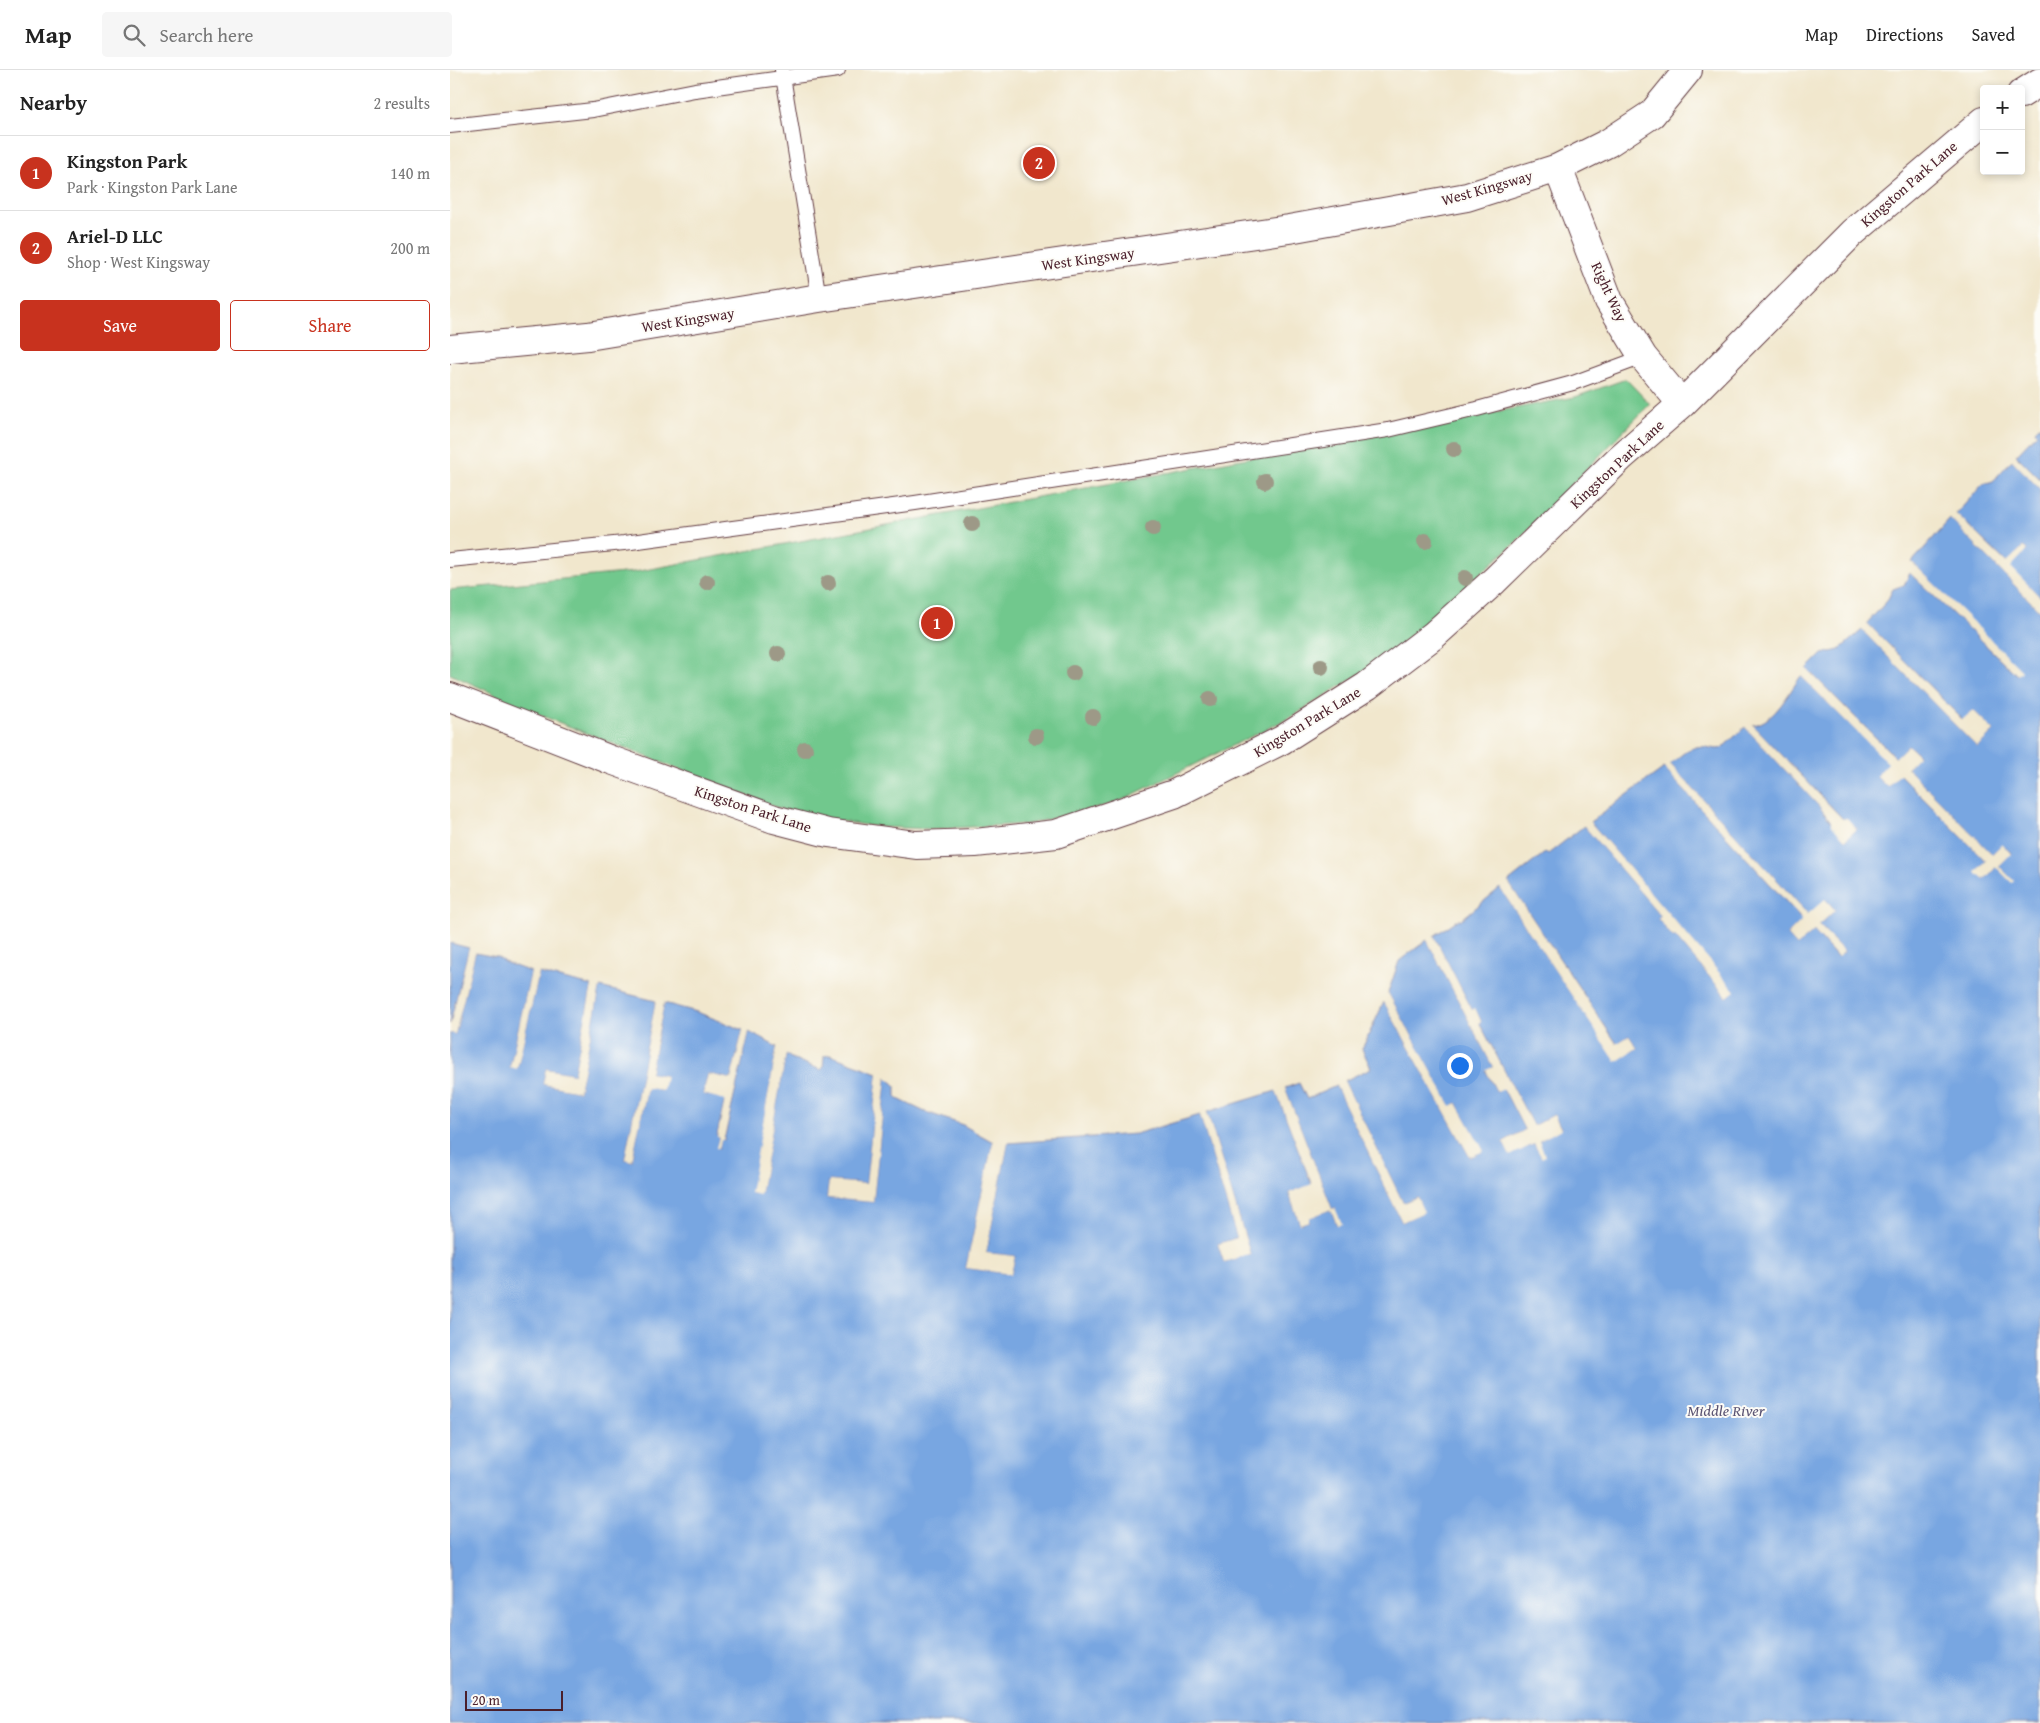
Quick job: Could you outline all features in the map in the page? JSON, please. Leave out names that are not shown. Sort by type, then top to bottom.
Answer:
[{"type":"street","name":"West Kingsway","points":[[450,349],[588,336],[819,298],[1289,230],[1467,197],[1558,168],[1608,143],[1652,114],[1688,70]]},
{"type":"street","name":"Kingston Park Lane","points":[[450,697],[611,760],[774,819],[828,833],[916,845],[975,843],[1056,834],[1174,794],[1282,740],[1367,686],[1434,635],[1488,588],[1620,458],[1682,404],[1852,233],[1980,124]]},
{"type":"street","name":"Right Way","points":[[1558,168],[1610,301],[1643,357],[1682,404]]},
{"type":"lane","points":[[450,126],[593,110],[782,74],[838,70]]},
{"type":"lane","points":[[782,74],[819,298]]},
{"type":"lane","points":[[450,560],[624,543],[915,503],[1388,430],[1573,384],[1643,357]]},
{"type":"green space","points":[[1626,379],[1650,404],[1514,544],[1387,657],[1293,716],[1116,803],[1029,824],[930,829],[877,827],[791,813],[545,717],[450,674],[450,590],[634,572],[1575,397]]},
{"type":"water","points":[[2040,425],[2040,479],[2016,455],[2037,433],[2035,430]]},
{"type":"water","points":[[2012,460],[2040,489],[2040,597],[2010,567],[2027,550],[2023,547],[2007,563],[1956,514],[1983,484],[1993,481]]},
{"type":"water","name":"Middle River","points":[[1950,519],[2040,611],[2040,1723],[450,1723],[450,1033],[455,1034],[475,953],[497,957],[504,962],[531,972],[510,1067],[517,1068],[539,973],[592,986],[574,1074],[546,1069],[543,1084],[579,1091],[600,987],[656,1001],[625,1159],[632,1161],[647,1087],[662,1090],[665,1076],[650,1073],[664,1003],[697,1012],[743,1030],[731,1079],[708,1074],[703,1094],[725,1099],[717,1136],[719,1137],[717,1148],[719,1149],[721,1139],[724,1140],[749,1032],[777,1047],[751,1193],[760,1194],[786,1054],[791,1058],[821,1070],[823,1068],[824,1056],[830,1055],[878,1073],[866,1184],[829,1181],[827,1198],[873,1202],[886,1077],[896,1086],[896,1096],[898,1099],[923,1111],[963,1125],[993,1142],[966,1268],[1011,1274],[1015,1256],[986,1253],[1008,1143],[1135,1134],[1200,1115],[1237,1238],[1218,1244],[1224,1262],[1250,1254],[1207,1112],[1276,1091],[1312,1185],[1289,1193],[1300,1224],[1309,1221],[1308,1218],[1329,1210],[1332,1212],[1337,1225],[1335,1208],[1332,1209],[1285,1088],[1299,1083],[1307,1099],[1336,1086],[1402,1222],[1423,1212],[1417,1197],[1403,1203],[1344,1081],[1371,1068],[1362,1049],[1384,1002],[1470,1157],[1483,1151],[1457,1103],[1451,1107],[1388,993],[1399,961],[1427,940],[1493,1067],[1486,1071],[1497,1092],[1503,1088],[1525,1130],[1503,1142],[1510,1155],[1534,1144],[1542,1157],[1539,1141],[1561,1128],[1554,1115],[1533,1126],[1479,1022],[1481,1021],[1475,1009],[1472,1010],[1434,936],[1462,919],[1500,888],[1616,1061],[1637,1048],[1629,1036],[1617,1044],[1508,882],[1546,852],[1548,854],[1584,826],[1661,916],[1658,919],[1673,937],[1675,936],[1727,997],[1734,991],[1590,822],[1664,768],[1803,920],[1787,935],[1797,946],[1814,931],[1837,957],[1844,952],[1819,925],[1835,910],[1826,900],[1809,915],[1670,764],[1687,751],[1696,747],[1722,748],[1745,727],[1819,806],[1845,840],[1857,829],[1847,819],[1843,819],[1753,725],[1761,723],[1775,712],[1801,676],[1889,763],[1876,776],[1887,787],[1899,774],[1986,861],[1976,872],[1984,880],[1996,867],[2013,881],[1999,866],[2011,853],[2002,845],[1992,854],[1907,768],[1919,755],[1908,745],[1896,758],[1807,669],[1822,654],[1839,650],[1862,630],[1977,747],[1994,731],[1973,710],[1963,720],[1867,623],[1887,601],[1893,589],[1904,585],[1910,573],[2017,675],[2021,671],[1912,562]]},
{"type":"water","points":[[450,943],[469,948],[450,1024]]},
{"type":"pier","points":[[2014,458],[2040,485],[2040,489],[2012,460]]},
{"type":"pier","points":[[1956,514],[2006,563],[2023,547],[2027,550],[2011,567],[2040,597],[2040,600],[2008,568],[2023,550],[2008,565],[2005,565],[1954,516]]},
{"type":"pier","points":[[1952,518],[2040,607],[2040,611],[1950,519]]},
{"type":"pier","points":[[1913,563],[2022,671],[2018,675],[1910,573],[1911,571],[2018,671],[1912,566]]},
{"type":"pier","points":[[1867,623],[1962,720],[1973,710],[1994,731],[1977,747],[1862,630],[1863,628],[1977,744],[1990,731],[1973,713],[1964,722],[1961,722],[1866,625]]},
{"type":"pier","points":[[1807,669],[1895,758],[1908,745],[1919,756],[1907,768],[1992,854],[2002,844],[2011,854],[1999,866],[2014,881],[2012,883],[1996,867],[1984,880],[1975,872],[1986,861],[1900,774],[1887,787],[1876,776],[1888,763],[1801,676],[1803,674],[1891,762],[1891,765],[1880,776],[1887,783],[1898,772],[1901,772],[1988,859],[1988,862],[1979,872],[1984,876],[2008,854],[2002,848],[1993,856],[1990,856],[1905,770],[1905,766],[1916,756],[1908,749],[1897,760],[1894,760],[1805,671]]},
{"type":"pier","points":[[1753,725],[1842,819],[1847,818],[1857,829],[1845,840],[1831,825],[1831,821],[1819,806],[1745,727],[1748,726],[1821,804],[1845,837],[1854,829],[1846,821],[1841,821],[1751,727]]},
{"type":"pier","points":[[1670,764],[1808,914],[1825,899],[1835,910],[1819,925],[1844,952],[1838,957],[1814,931],[1797,946],[1787,935],[1803,919],[1664,768],[1666,767],[1805,918],[1805,921],[1790,935],[1797,943],[1815,928],[1838,954],[1840,952],[1817,925],[1832,910],[1825,903],[1810,917],[1807,917],[1668,765]]},
{"type":"pier","points":[[1590,822],[1735,991],[1727,997],[1675,936],[1673,937],[1658,919],[1661,916],[1584,826],[1586,825],[1663,915],[1661,919],[1673,934],[1677,934],[1727,994],[1731,990],[1588,823]]},
{"type":"pier","points":[[1508,882],[1616,1044],[1629,1036],[1637,1048],[1616,1062],[1500,888],[1502,887],[1617,1058],[1634,1047],[1628,1039],[1617,1047],[1615,1046],[1506,884]]},
{"type":"pier","points":[[1434,936],[1472,1010],[1475,1008],[1481,1021],[1479,1023],[1533,1126],[1554,1115],[1561,1129],[1539,1141],[1545,1156],[1542,1158],[1534,1144],[1510,1156],[1503,1142],[1525,1130],[1504,1089],[1497,1092],[1486,1070],[1493,1067],[1427,940],[1430,939],[1495,1066],[1495,1069],[1490,1072],[1498,1088],[1506,1087],[1528,1129],[1527,1132],[1507,1143],[1511,1152],[1533,1141],[1538,1145],[1537,1139],[1558,1128],[1553,1119],[1534,1128],[1531,1127],[1476,1024],[1478,1020],[1474,1012],[1470,1011],[1432,937]]},
{"type":"pier","points":[[469,948],[471,950],[450,1026]]},
{"type":"pier","points":[[473,952],[475,953],[455,1034],[450,1033],[450,1031],[454,1031]]},
{"type":"pier","points":[[531,972],[534,972],[513,1065],[515,1066],[537,973],[539,973],[517,1069],[510,1067]]},
{"type":"pier","points":[[592,986],[594,986],[576,1075],[573,1077],[548,1072],[546,1082],[577,1088],[597,986],[600,987],[579,1091],[543,1084],[546,1069],[574,1074]]},
{"type":"pier","points":[[1388,993],[1451,1106],[1457,1103],[1484,1151],[1470,1157],[1384,1002],[1385,999],[1471,1154],[1480,1150],[1456,1106],[1451,1109],[1449,1108],[1387,996]]},
{"type":"pier","points":[[656,1001],[659,1001],[627,1157],[630,1158],[645,1086],[661,1088],[663,1078],[649,1076],[648,1073],[662,1002],[664,1003],[650,1073],[666,1076],[663,1090],[647,1088],[632,1161],[625,1159]]},
{"type":"pier","points":[[743,1030],[745,1030],[734,1081],[709,1077],[706,1092],[728,1099],[720,1135],[722,1137],[747,1031],[749,1032],[723,1140],[721,1140],[719,1149],[716,1148],[719,1137],[717,1137],[725,1100],[703,1094],[708,1074],[731,1079]]},
{"type":"pier","points":[[777,1047],[779,1048],[753,1191],[758,1192],[784,1052],[786,1054],[760,1195],[750,1193]]},
{"type":"pier","points":[[878,1073],[880,1074],[868,1185],[866,1187],[831,1183],[829,1195],[871,1200],[884,1076],[886,1077],[873,1202],[827,1198],[829,1181],[866,1184]]},
{"type":"pier","points":[[1344,1081],[1403,1203],[1417,1197],[1424,1212],[1402,1222],[1336,1086],[1338,1084],[1403,1219],[1420,1211],[1415,1201],[1404,1206],[1401,1205],[1342,1082]]},
{"type":"pier","points":[[1285,1088],[1332,1209],[1335,1208],[1342,1224],[1337,1225],[1332,1212],[1329,1210],[1300,1224],[1289,1193],[1312,1184],[1276,1091],[1279,1090],[1315,1184],[1313,1187],[1292,1194],[1301,1221],[1306,1219],[1307,1216],[1329,1208],[1283,1089]]},
{"type":"pier","points":[[1207,1112],[1250,1254],[1224,1262],[1218,1244],[1237,1238],[1200,1115],[1202,1114],[1240,1238],[1238,1241],[1221,1246],[1225,1259],[1247,1252],[1205,1113]]},
{"type":"pier","points":[[993,1142],[996,1142],[969,1266],[1009,1271],[1012,1258],[986,1255],[984,1253],[1005,1143],[1008,1143],[986,1253],[1015,1256],[1011,1274],[966,1268]]},
{"type":"place","name":"Ariel-D LLC","points":[[1039,163]]},
{"type":"place","name":"Kingston Park","points":[[937,623]]}]
